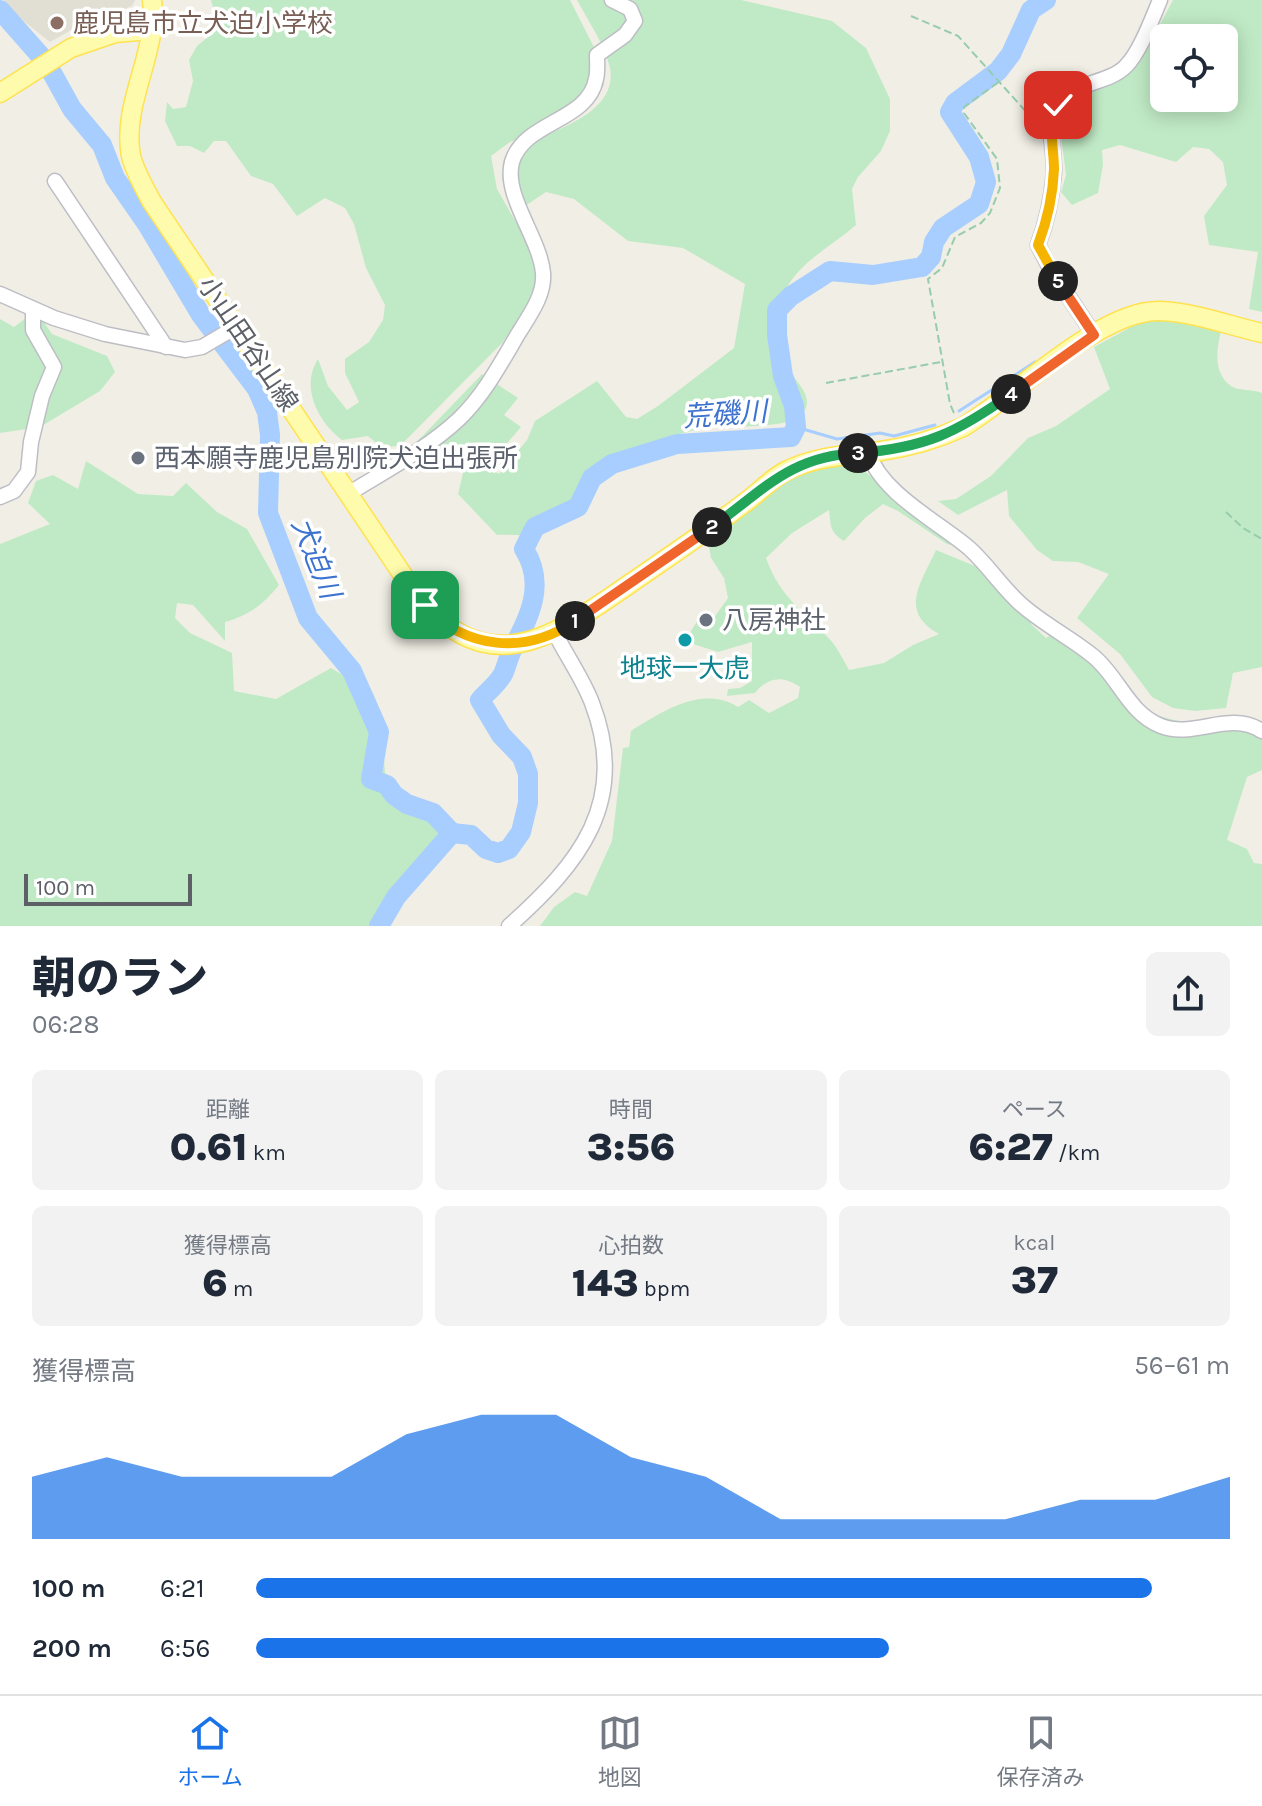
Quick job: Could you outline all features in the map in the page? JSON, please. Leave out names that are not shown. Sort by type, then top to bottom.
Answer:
[{"type":"main road","name":"小山田谷山線","points":[[152,0],[153,14],[132,117],[132,159],[152,202],[417,596],[434,616],[470,638],[485,643],[529,641],[555,633],[688,544],[787,470],[827,456],[925,441],[963,427],[1123,318],[1160,311],[1262,333]]},
{"type":"main road","points":[[0,93],[56,57],[93,39],[115,33],[150,30]]},
{"type":"street","points":[[348,494],[406,458],[459,419],[494,375],[535,307],[542,288],[543,272],[511,179],[513,160],[527,138],[583,102],[596,81],[597,55],[625,35],[635,21],[630,9],[612,0]]},
{"type":"street","points":[[1094,335],[1038,245],[1046,223],[1054,171],[1052,126],[1055,110],[1074,90],[1113,77],[1128,65],[1160,0]]},
{"type":"street","points":[[55,181],[166,347]]},
{"type":"street","points":[[0,294],[54,318],[105,334],[185,350],[202,347],[236,327]]},
{"type":"street","points":[[0,497],[14,491],[28,472],[31,442],[42,396],[54,367],[33,330],[33,309]]},
{"type":"street","points":[[868,452],[887,484],[967,547],[1025,608],[1101,663],[1146,718],[1170,728],[1240,722],[1262,731]]},
{"type":"street","points":[[509,926],[559,879],[582,848],[598,807],[604,779],[605,752],[599,723],[586,690],[555,633]]},
{"type":"path","points":[[911,16],[958,36],[1029,115],[1052,126]]},
{"type":"path","points":[[963,427],[950,404],[928,279],[942,268],[955,237],[981,223],[990,213],[1000,188],[997,159],[964,113],[964,107],[998,80]]},
{"type":"path","points":[[826,383],[943,362]]},
{"type":"path","points":[[1226,512],[1243,528],[1262,539]]},
{"type":"shaded area","name":"鹿児島市立犬迫小学校","points":[[4,0],[135,0],[132,6],[75,28],[50,42],[20,18]]},
{"type":"green space","points":[[211,0],[570,0],[603,65],[604,85],[592,102],[569,122],[510,142],[491,156],[497,189],[530,247],[536,276],[535,292],[503,342],[400,446],[381,447],[368,436],[342,440],[319,414],[311,392],[313,370],[318,359],[328,386],[347,410],[359,402],[345,373],[345,359],[369,342],[383,320],[385,305],[366,268],[354,224],[345,208],[325,198],[297,216],[273,184],[251,176],[226,141],[214,141],[204,153],[190,146],[177,146],[165,121],[167,102],[173,109],[186,107],[193,81],[189,60],[197,46],[219,28]]},
{"type":"green space","points":[[577,0],[741,0],[832,21],[866,48],[890,99],[890,131],[881,151],[858,177],[852,189],[856,225],[799,271],[783,297],[780,348],[784,363],[802,388],[807,401],[801,415],[781,423],[706,428],[668,438],[641,450],[604,474],[547,527],[528,535],[497,535],[458,494],[464,469],[411,448],[482,374],[518,398],[504,415],[521,427],[501,450],[491,445],[480,463],[499,474],[527,440],[535,421],[597,381],[626,417],[637,419],[734,348],[745,284],[683,248],[628,241],[574,199],[546,192],[525,206],[502,179],[503,162],[512,148],[576,121],[603,99],[610,85],[610,68],[604,51]]},
{"type":"green space","points":[[1173,0],[1262,0],[1262,312],[1249,309],[1258,252],[1209,245],[1204,216],[1227,185],[1223,162],[1209,149],[1193,147],[1176,162],[1120,145],[1102,150],[1098,193],[1072,205],[1061,192],[1066,175],[1060,128],[1069,102],[1127,59],[1143,56],[1150,43],[1150,112],[1238,112],[1238,24],[1160,24]]},
{"type":"green space","points":[[1170,306],[1224,319],[1217,354],[1220,372],[1234,388],[1262,393],[1262,667],[1233,673],[1226,708],[1195,711],[1173,708],[1152,697],[1120,654],[1077,618],[1109,574],[1078,562],[1053,561],[1037,550],[1009,516],[1007,490],[958,515],[938,501],[956,499],[991,476],[1028,438],[1056,426],[1110,389],[1094,347]]},
{"type":"green space","points":[[29,316],[41,318],[52,334],[107,356],[115,372],[100,391],[40,427],[0,433],[0,319],[14,327]]},
{"type":"green space","points":[[86,461],[138,494],[173,496],[186,483],[217,512],[247,529],[279,585],[255,608],[225,622],[225,641],[193,605],[177,603],[175,618],[190,633],[232,653],[234,691],[276,699],[331,668],[373,693],[381,714],[385,773],[406,799],[440,810],[449,821],[448,836],[408,876],[382,926],[0,926],[0,544],[50,524],[28,503],[36,481],[53,475],[78,489]]},
{"type":"green space","points":[[854,463],[965,550],[963,553],[883,504],[844,541],[833,531],[829,510],[792,533],[766,558],[787,596],[833,643],[849,670],[884,663],[939,634],[926,625],[916,606],[916,596],[936,550],[1004,578],[1031,607],[1031,624],[1046,638],[1063,627],[1147,710],[1175,720],[1234,728],[1262,738],[1262,770],[1247,777],[1227,840],[1247,849],[1254,863],[1262,864],[1262,926],[540,926],[554,907],[575,892],[587,896],[612,841],[623,748],[629,747],[631,731],[669,709],[697,700],[724,701],[738,707],[749,700],[769,713],[798,698],[800,687],[781,679],[770,681],[755,693],[727,696],[728,689],[740,688],[752,681],[752,642],[718,652],[693,644],[688,636],[699,618],[713,619],[728,598],[724,578],[711,558],[709,547],[713,534],[765,491],[812,466]]},
{"type":"waterway","name":"荒磯川","points":[[452,833],[471,835],[486,849],[498,853],[509,849],[521,832],[528,803],[528,774],[522,757],[501,735],[480,700],[502,676],[530,611],[534,575],[524,549],[535,527],[578,507],[592,478],[612,464],[677,444],[791,437],[796,427],[794,406],[783,376],[777,310],[791,296],[830,271],[873,275],[922,267],[931,257],[934,242],[943,228],[979,204],[986,182],[979,157],[950,112],[955,103],[998,71],[1011,54],[1031,10],[1046,0]]},
{"type":"waterway","name":"犬迫川","points":[[0,10],[46,62],[72,109],[102,145],[115,178],[147,224],[201,315],[257,389],[267,412],[270,435],[268,513],[308,618],[352,671],[379,732],[371,779],[387,785],[394,795],[407,804],[433,813],[452,833]]},
{"type":"waterway","points":[[959,411],[1035,362]]},
{"type":"waterway","points":[[796,427],[837,439],[880,433],[894,436],[935,425]]},
{"type":"waterway","name":"犬迫川","points":[[379,926],[396,897],[452,833]]},
{"type":"place","name":"鹿児島市立犬迫小学校","points":[[57,23]]},
{"type":"place","name":"西本願寺鹿児島別院犬迫出張所","points":[[138,458]]},
{"type":"place","name":"八房神社","points":[[706,620]]},
{"type":"place","name":"地球一大虎","points":[[685,640]]},
{"type":"route","points":[[425,605],[445,624],[485,643],[516,644],[542,638],[567,627],[747,502],[787,470],[817,458],[899,448],[945,436],[976,419],[1094,335],[1038,245],[1049,206],[1054,171],[1052,126],[1058,105]]}]
